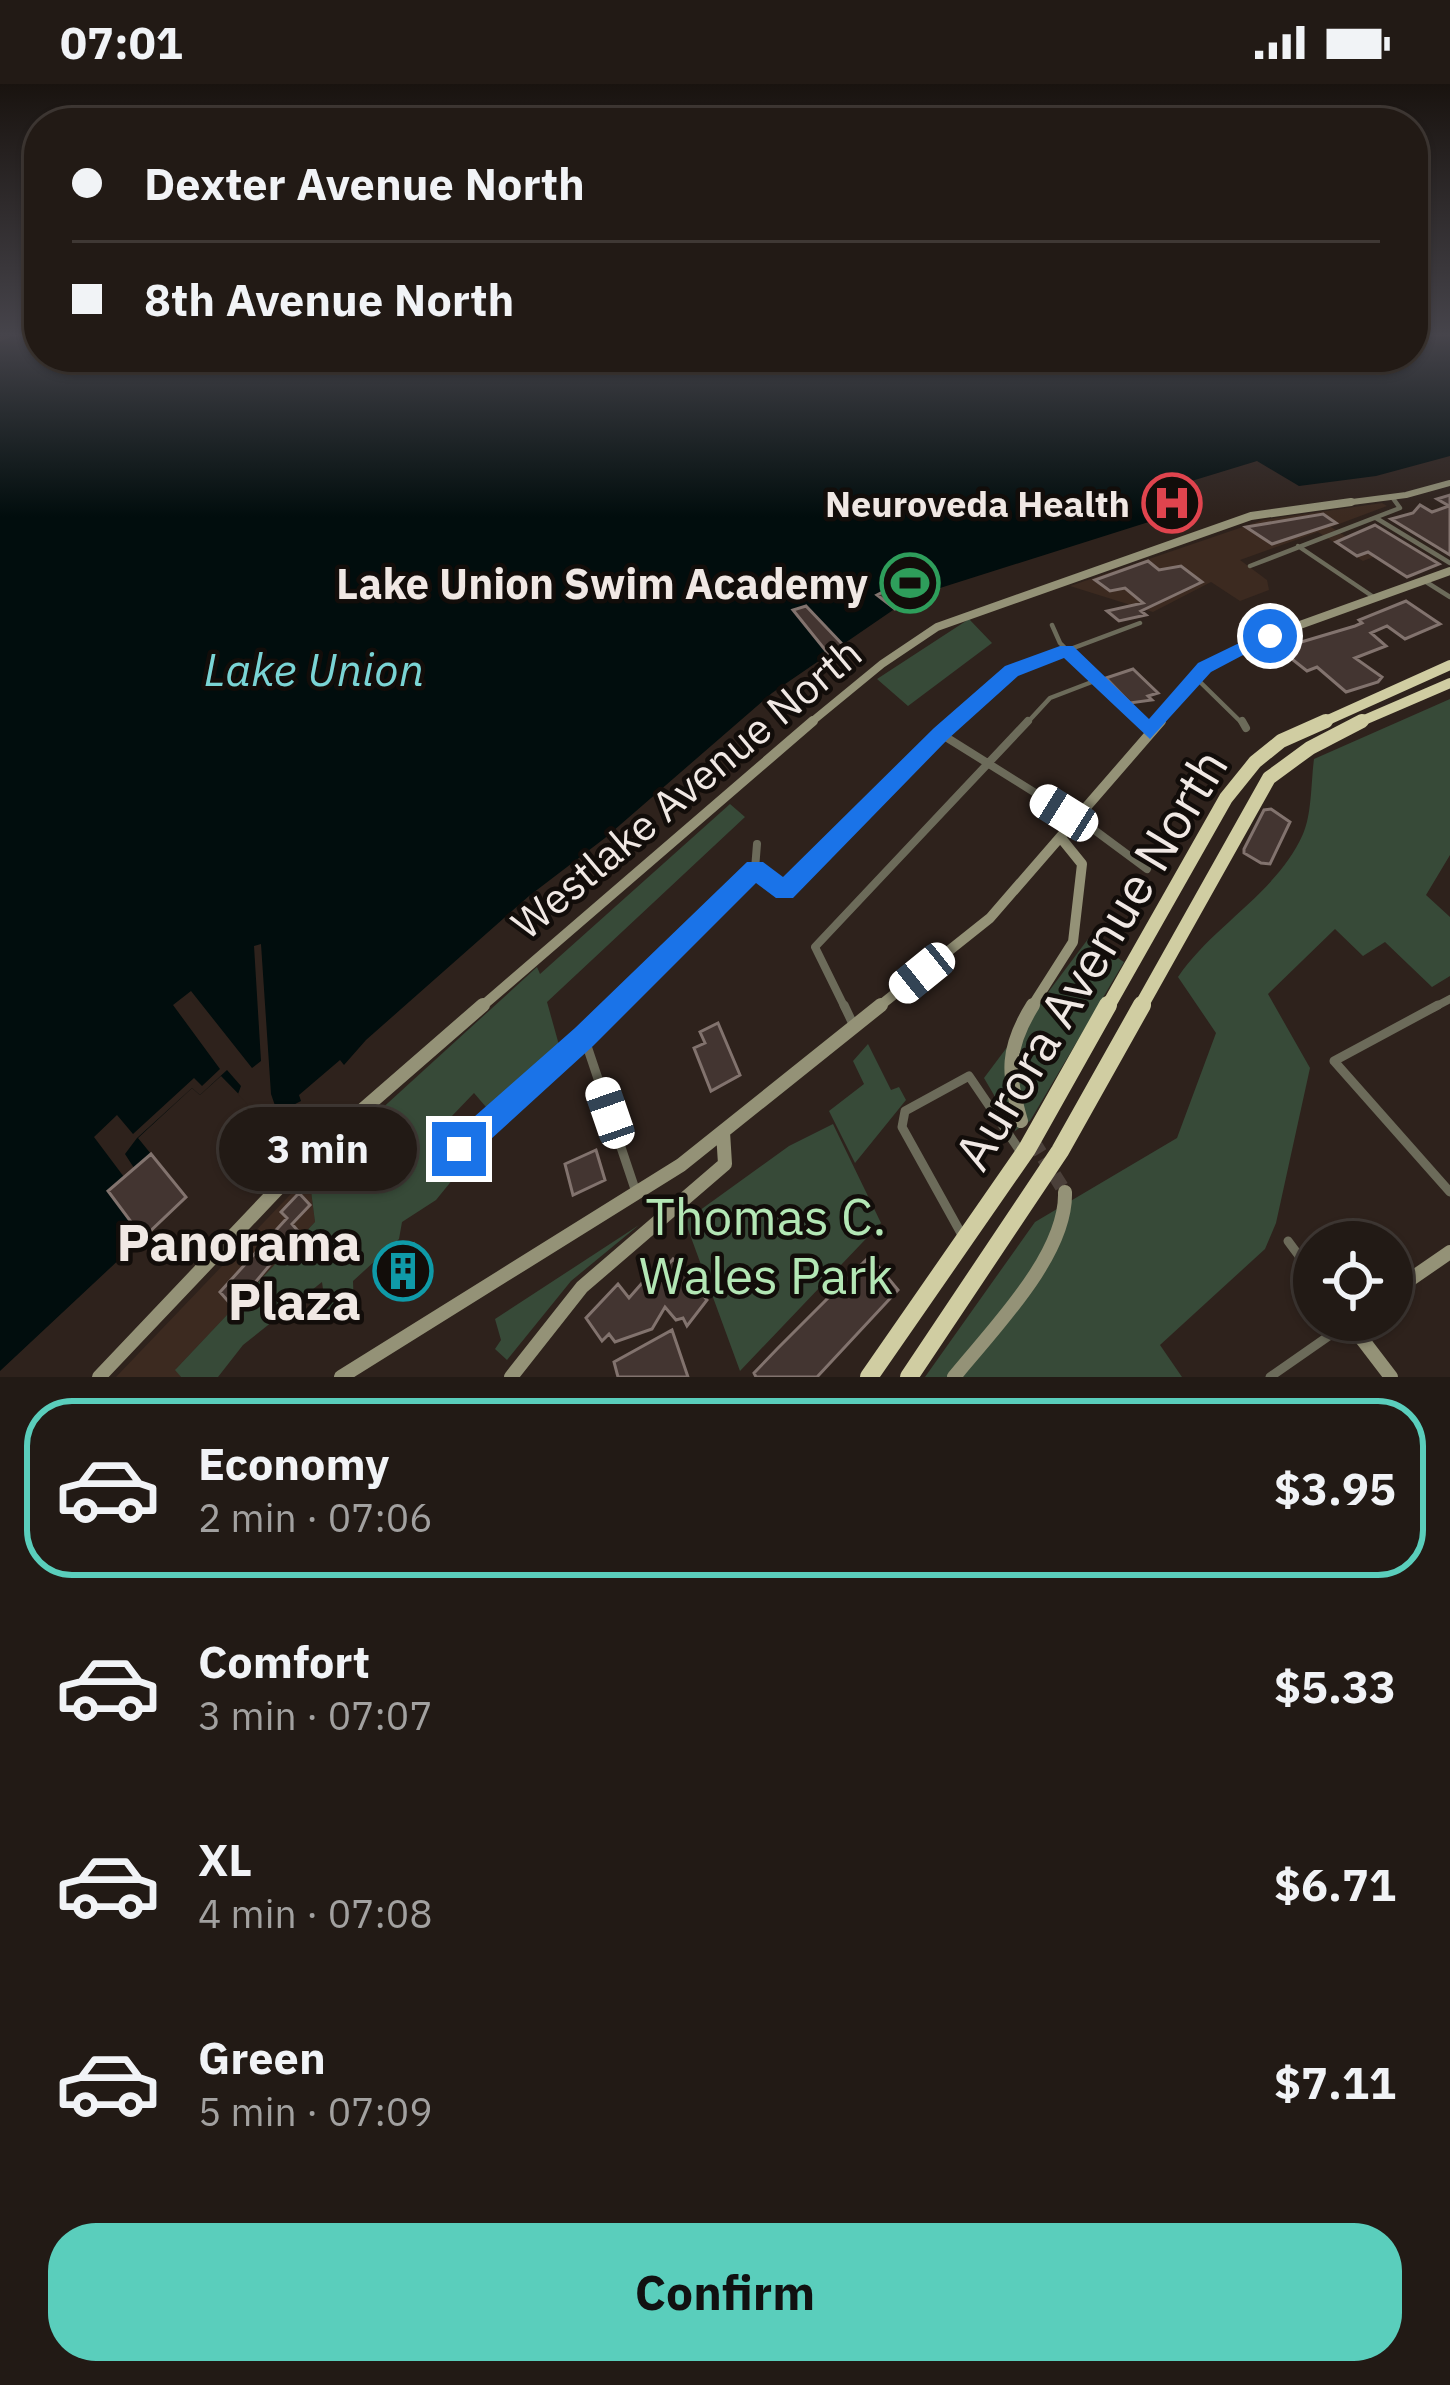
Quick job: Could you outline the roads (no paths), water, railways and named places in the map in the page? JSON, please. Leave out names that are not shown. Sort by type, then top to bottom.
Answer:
[{"type":"highway","name":"Aurora Avenue North","points":[[869,1377],[1023,1156],[1226,798],[1255,762],[1312,723],[1450,665]]},
{"type":"highway","name":"Aurora Avenue North","points":[[909,1377],[1060,1151],[1269,778],[1296,754],[1329,736],[1450,683]]},
{"type":"main road","name":"Westlake Avenue North","points":[[99,1377],[306,1159],[770,756],[882,664],[937,627],[1237,520],[1392,497],[1450,483]]},
{"type":"main road","points":[[340,1377],[637,1195],[990,918],[1196,677],[1216,660],[1450,567]]},
{"type":"main road","points":[[1021,1121],[1009,1082],[1015,1033],[1073,942],[1081,903],[1082,864],[1061,838]]},
{"type":"main road","points":[[511,1377],[583,1288],[724,1164],[723,1132]]},
{"type":"main road","points":[[954,1377],[1022,1290],[1067,1217],[1065,1192]]},
{"type":"main road","points":[[1413,1278],[1450,1252]]},
{"type":"main road","points":[[1364,1341],[1391,1377]]},
{"type":"street","points":[[1250,566],[1400,508],[1392,497]]},
{"type":"street","points":[[1375,517],[1450,567]]},
{"type":"street","points":[[1297,545],[1375,598]]},
{"type":"street","points":[[1422,580],[1450,597]]},
{"type":"street","points":[[755,869],[784,891],[941,734],[1012,671],[1140,623]]},
{"type":"street","points":[[1052,625],[1067,650],[1150,731]]},
{"type":"street","points":[[1196,677],[1246,728]]},
{"type":"street","points":[[855,1027],[814,947],[1049,698],[1097,680]]},
{"type":"street","points":[[941,734],[1147,869]]},
{"type":"street","points":[[459,1149],[584,1037],[755,869],[758,844]]},
{"type":"street","points":[[1449,1000],[1334,1060],[1450,1192]]},
{"type":"street","points":[[584,1037],[637,1195]]},
{"type":"street","points":[[966,1244],[902,1127],[902,1117],[969,1076],[1023,1156]]},
{"type":"street","points":[[1288,1241],[1293,1248]]},
{"type":"street","points":[[1270,1377],[1321,1341]]},
{"type":"water","name":"Lake Union","points":[[0,396],[1450,396],[1450,456],[1376,476],[1299,486],[1257,461],[1149,494],[1174,514],[940,588],[896,608],[772,693],[605,838],[529,896],[366,1040],[344,1065],[340,1060],[299,1095],[301,1101],[264,1120],[221,1076],[200,1095],[192,1088],[138,1138],[186,1197],[0,1371]]},
{"type":"tunnel","points":[[1033,1141],[1065,1192]]},
{"type":"place","name":"Neuroveda Health","points":[[1172,503]]},
{"type":"place","name":"Lake Union Swim Academy","points":[[910,583]]},
{"type":"place","name":"Panorama Plaza","points":[[403,1271]]},
{"type":"park label","name":"Thomas C. Wales Park","points":[[766,1245]]}]
